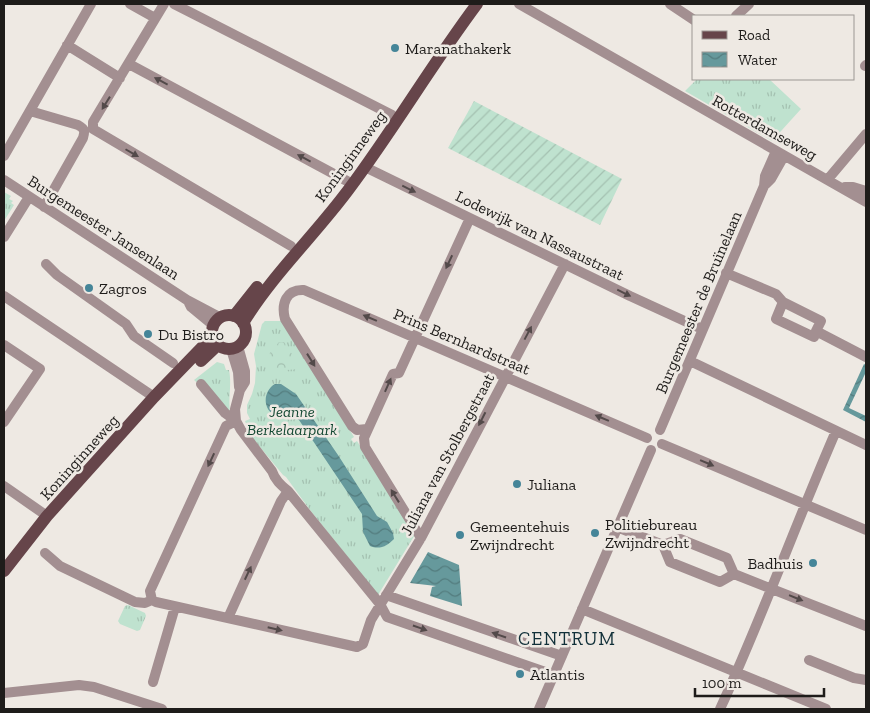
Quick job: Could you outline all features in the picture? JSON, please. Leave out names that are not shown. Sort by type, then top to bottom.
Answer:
[{"type":"main road","name":"Koninginneweg","points":[[15,559],[47,516],[154,397],[227,333],[291,246],[347,181],[465,4]]},
{"type":"main road","name":"Koninginneweg","points":[[4,571],[39,537],[186,375],[227,333],[338,204],[477,4]]},
{"type":"street","points":[[4,156],[91,4]]},
{"type":"street","points":[[130,4],[155,18]]},
{"type":"street","points":[[44,207],[88,128],[129,64],[164,4]]},
{"type":"street","points":[[174,4],[392,115]]},
{"type":"street","name":"Rotterdamseweg","points":[[519,4],[866,202]]},
{"type":"street","points":[[670,4],[692,19]]},
{"type":"street","points":[[737,15],[748,4]]},
{"type":"street","points":[[67,45],[120,78]]},
{"type":"street","points":[[129,64],[347,181]]},
{"type":"street","points":[[30,111],[95,131],[291,246]]},
{"type":"street","points":[[828,179],[866,134]]},
{"type":"street","name":"Burgemeester de Bruïnelaan","points":[[660,430],[702,328],[764,186],[771,178],[780,153]]},
{"type":"street","name":"Lodewijk van Nassaustraat","points":[[365,167],[702,328]]},
{"type":"street","name":"Burgemeester Jansenlaan","points":[[4,180],[187,300],[191,307],[227,333]]},
{"type":"street","name":"Rotterdamseweg","points":[[841,187],[853,187],[866,191]]},
{"type":"street","points":[[4,237],[29,197]]},
{"type":"street","points":[[421,538],[365,447],[364,438],[393,374],[399,373],[470,218]]},
{"type":"street","points":[[46,264],[57,275],[126,324],[134,336],[173,363]]},
{"type":"street","name":"Juliana van Stolbergstraat","points":[[228,618],[357,648],[361,647],[371,620],[421,538],[565,264]]},
{"type":"street","points":[[726,274],[776,294],[783,302],[821,321],[814,336],[776,319],[783,302]]},
{"type":"street","name":"Prins Bernhardstraat","points":[[367,430],[357,430],[352,426],[285,319],[284,313],[287,297],[291,292],[304,290],[647,438]]},
{"type":"street","points":[[4,296],[154,397]]},
{"type":"street","points":[[816,331],[866,357]]},
{"type":"street","points":[[227,333],[238,372],[240,390],[235,409],[236,421],[241,430],[272,471],[282,478],[288,491],[383,599],[387,616],[554,675]]},
{"type":"street","points":[[4,345],[40,369],[4,422]]},
{"type":"street","points":[[690,361],[866,445]]},
{"type":"street","points":[[201,384],[225,413],[236,421]]},
{"type":"street","points":[[152,600],[150,591],[226,426],[236,421]]},
{"type":"street","points":[[660,430],[664,437],[662,444],[659,450],[651,450],[646,446],[647,438],[651,432],[660,430]]},
{"type":"street","points":[[720,709],[737,673],[804,503],[836,431]]},
{"type":"street","points":[[662,444],[866,530]]},
{"type":"street","points":[[540,709],[651,450]]},
{"type":"street","points":[[4,486],[47,516]]},
{"type":"street","points":[[45,553],[60,566],[135,602],[145,603],[152,600],[228,618],[281,501],[288,491]]},
{"type":"street","points":[[618,527],[663,545],[680,538],[727,558],[734,574],[866,626]]},
{"type":"street","points":[[663,545],[670,562],[720,582],[734,574]]},
{"type":"street","points":[[383,599],[562,656]]},
{"type":"street","points":[[153,682],[175,606]]},
{"type":"street","points":[[582,609],[822,708]]},
{"type":"street","points":[[809,660],[854,678],[866,680]]},
{"type":"street","points":[[4,694],[79,685],[94,687],[134,705],[162,709]]},
{"type":"green space","points":[[696,80],[770,80],[801,109],[772,141],[685,91]]},
{"type":"green space","points":[[474,101],[622,179],[600,225],[448,148]]},
{"type":"green space","points":[[4,192],[11,196],[9,199],[13,201],[11,203],[14,205],[4,221]]},
{"type":"green space","name":"Jeanne Berkelaarpark","points":[[265,321],[283,321],[354,437],[351,439],[354,443],[357,441],[416,533],[378,595],[286,477],[251,436],[245,421],[250,419],[247,413],[247,405],[255,383],[256,366],[254,354],[262,324]]},
{"type":"green space","points":[[279,342],[284,342],[300,366],[299,369],[274,371],[264,364],[264,360]]},
{"type":"green space","points":[[217,362],[224,364],[226,370],[229,370],[230,412],[194,380]]},
{"type":"green space","points":[[128,605],[145,613],[146,616],[140,630],[137,631],[120,624],[118,621],[125,606]]},
{"type":"water","points":[[864,364],[866,365],[866,374],[849,408],[866,416],[866,422],[843,410]]},
{"type":"water","points":[[275,384],[281,384],[296,394],[377,516],[387,522],[394,539],[389,544],[383,547],[370,546],[363,532],[362,514],[299,420],[293,417],[276,416],[269,411],[266,403],[267,394],[268,390]]},
{"type":"water","points":[[428,552],[459,565],[462,606],[430,596],[432,587],[436,586],[410,583]]},
{"type":"place","name":"Maranathakerk","points":[[395,48]]},
{"type":"place","name":"Zagros","points":[[89,288]]},
{"type":"place","name":"Du Bistro","points":[[148,334]]},
{"type":"place","name":"Juliana","points":[[517,484]]},
{"type":"place","name":"Politiebureau Zwijndrecht","points":[[595,533]]},
{"type":"place","name":"Gemeentehuis Zwijndrecht","points":[[460,535]]},
{"type":"place","name":"Badhuis","points":[[813,563]]},
{"type":"place","name":"Atlantis","points":[[520,674]]},
{"type":"district","name":"CENTRUM","points":[[567,638]]}]
